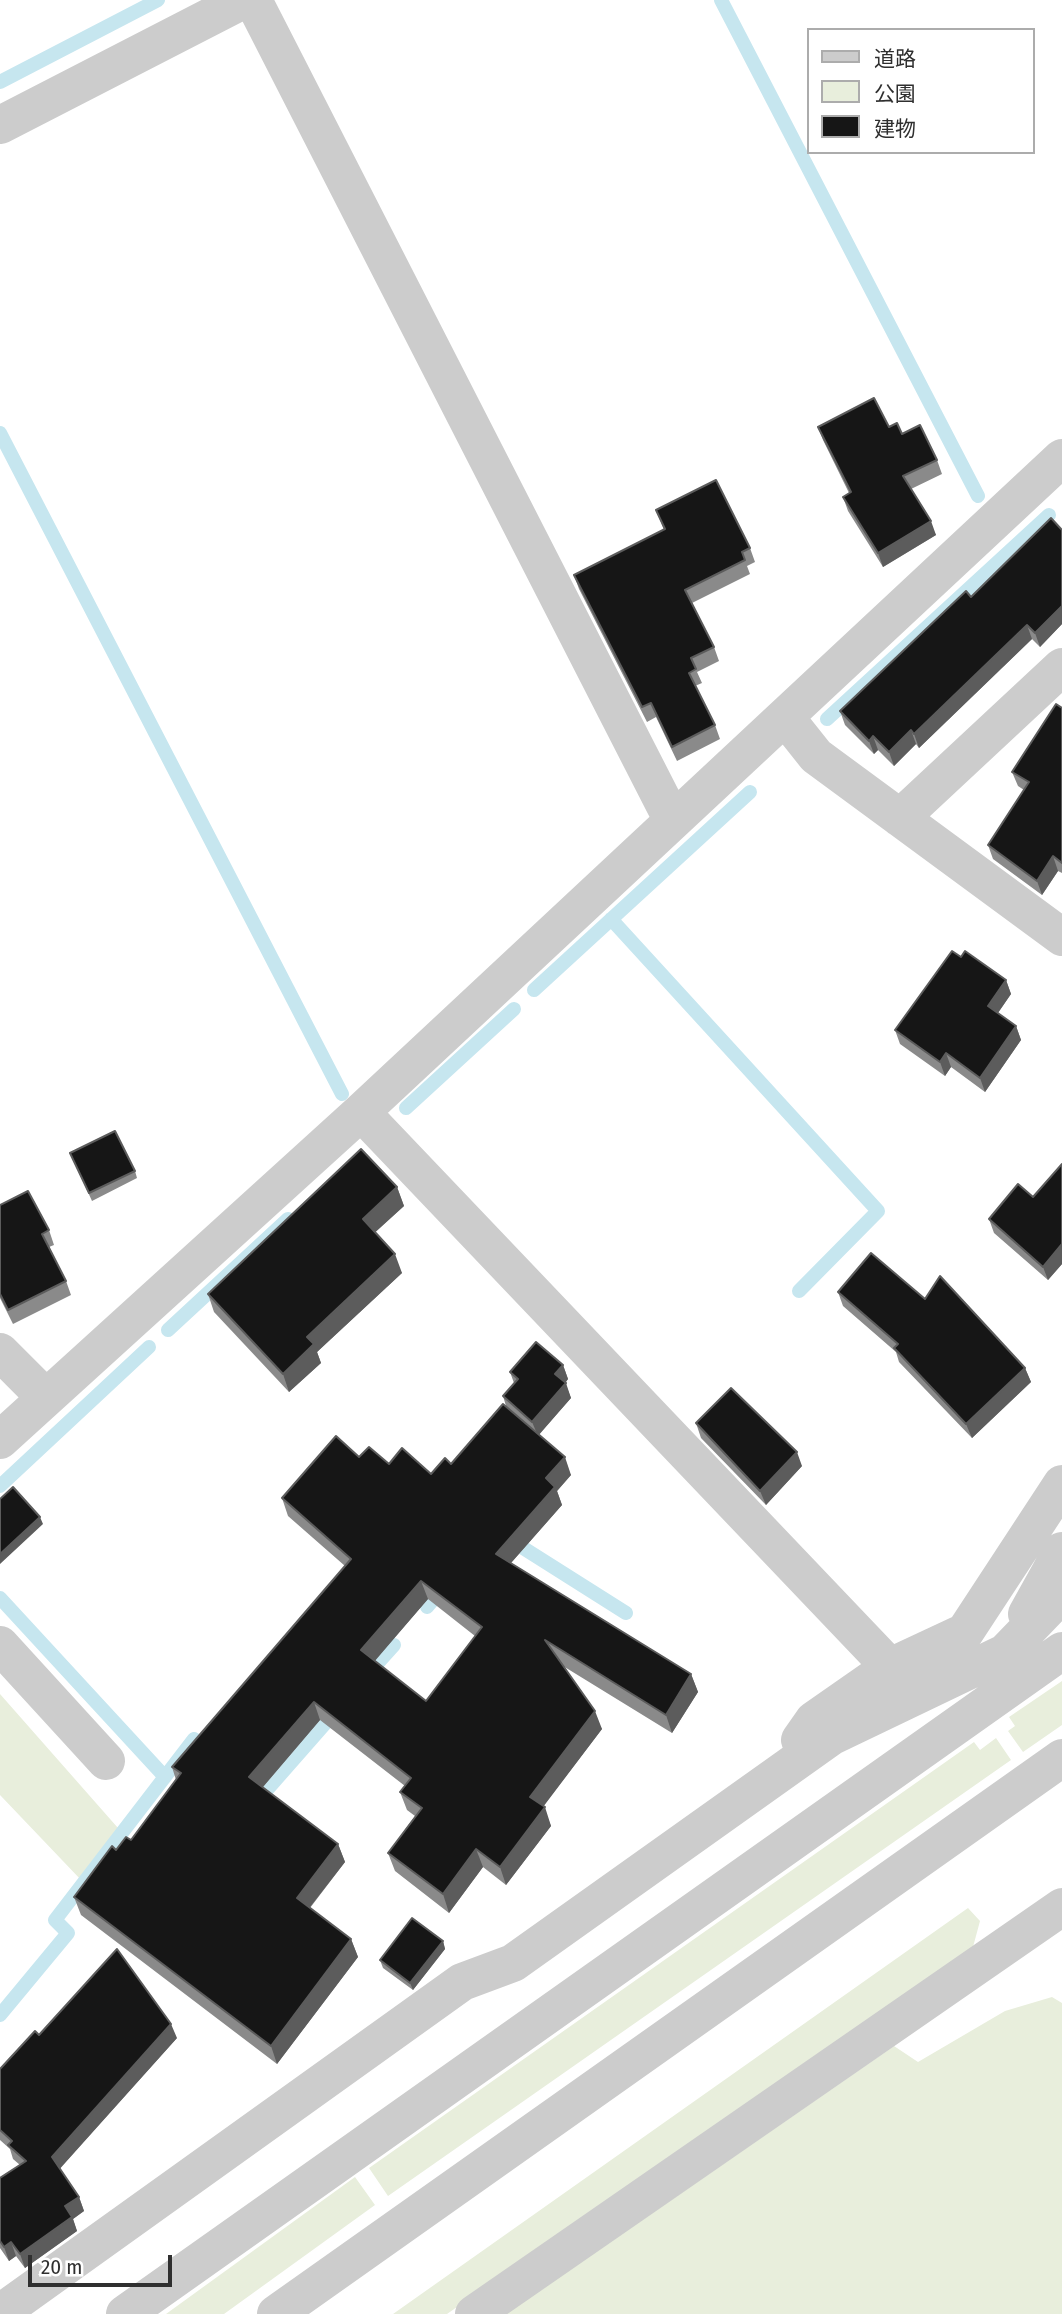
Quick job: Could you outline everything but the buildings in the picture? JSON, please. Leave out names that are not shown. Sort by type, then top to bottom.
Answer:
[{"type":"street","points":[[0,125],[243,0]]},
{"type":"street","points":[[253,0],[673,821]]},
{"type":"street","points":[[0,1440],[360,1112],[1061,461]]},
{"type":"street","points":[[900,818],[1062,667]]},
{"type":"street","points":[[785,716],[816,756],[1062,937]]},
{"type":"street","points":[[360,1112],[890,1667]]},
{"type":"street","points":[[1,1356],[46,1398]]},
{"type":"street","points":[[780,1770],[814,1720],[890,1667],[965,1632],[1062,1484]]},
{"type":"street","points":[[1013,1666],[1062,1551]]},
{"type":"street","points":[[125,2314],[1013,1666],[1062,1594]]},
{"type":"street","points":[[0,1645],[106,1761]]},
{"type":"street","points":[[0,2313],[462,1982],[513,1963],[780,1770],[832,1736],[1013,1666],[1062,1651]]},
{"type":"street","points":[[276,2314],[1062,1758]]},
{"type":"street","points":[[474,2314],[1062,1907]]},
{"type":"green space","points":[[1062,1681],[1062,1725],[1023,1752],[1008,1731],[1015,1726],[1009,1717]]},
{"type":"green space","points":[[0,1694],[118,1828],[82,1881],[0,1795]]},
{"type":"green space","points":[[996,1738],[1011,1760],[388,2196],[369,2168],[974,1742],[980,1750]]},
{"type":"green space","points":[[968,1908],[980,1921],[973,1947],[447,2314],[393,2314]]},
{"type":"green space","points":[[1052,1997],[1062,2003],[1062,2314],[506,2314],[894,2046],[918,2062],[1005,2011]]},
{"type":"green space","points":[[355,2177],[375,2205],[224,2314],[166,2314]]},
{"type":"waterway","points":[[0,82],[158,0]]},
{"type":"waterway","points":[[721,0],[978,496]]},
{"type":"waterway","points":[[0,433],[342,1094]]},
{"type":"waterway","points":[[827,719],[1049,515]]},
{"type":"waterway","points":[[534,990],[750,792]]},
{"type":"waterway","points":[[611,919],[878,1211],[799,1291]]},
{"type":"waterway","points":[[406,1108],[514,1009]]},
{"type":"waterway","points":[[168,1330],[288,1219]]},
{"type":"waterway","points":[[0,1486],[149,1347]]},
{"type":"waterway","points":[[509,1539],[626,1613]]},
{"type":"waterway","points":[[427,1607],[444,1587]]},
{"type":"waterway","points":[[0,1598],[165,1777]]},
{"type":"waterway","points":[[367,1675],[394,1645]]},
{"type":"waterway","points":[[252,1781],[266,1791],[338,1709]]},
{"type":"waterway","points":[[0,2015],[68,1933],[55,1920],[194,1739],[210,1750]]}]
